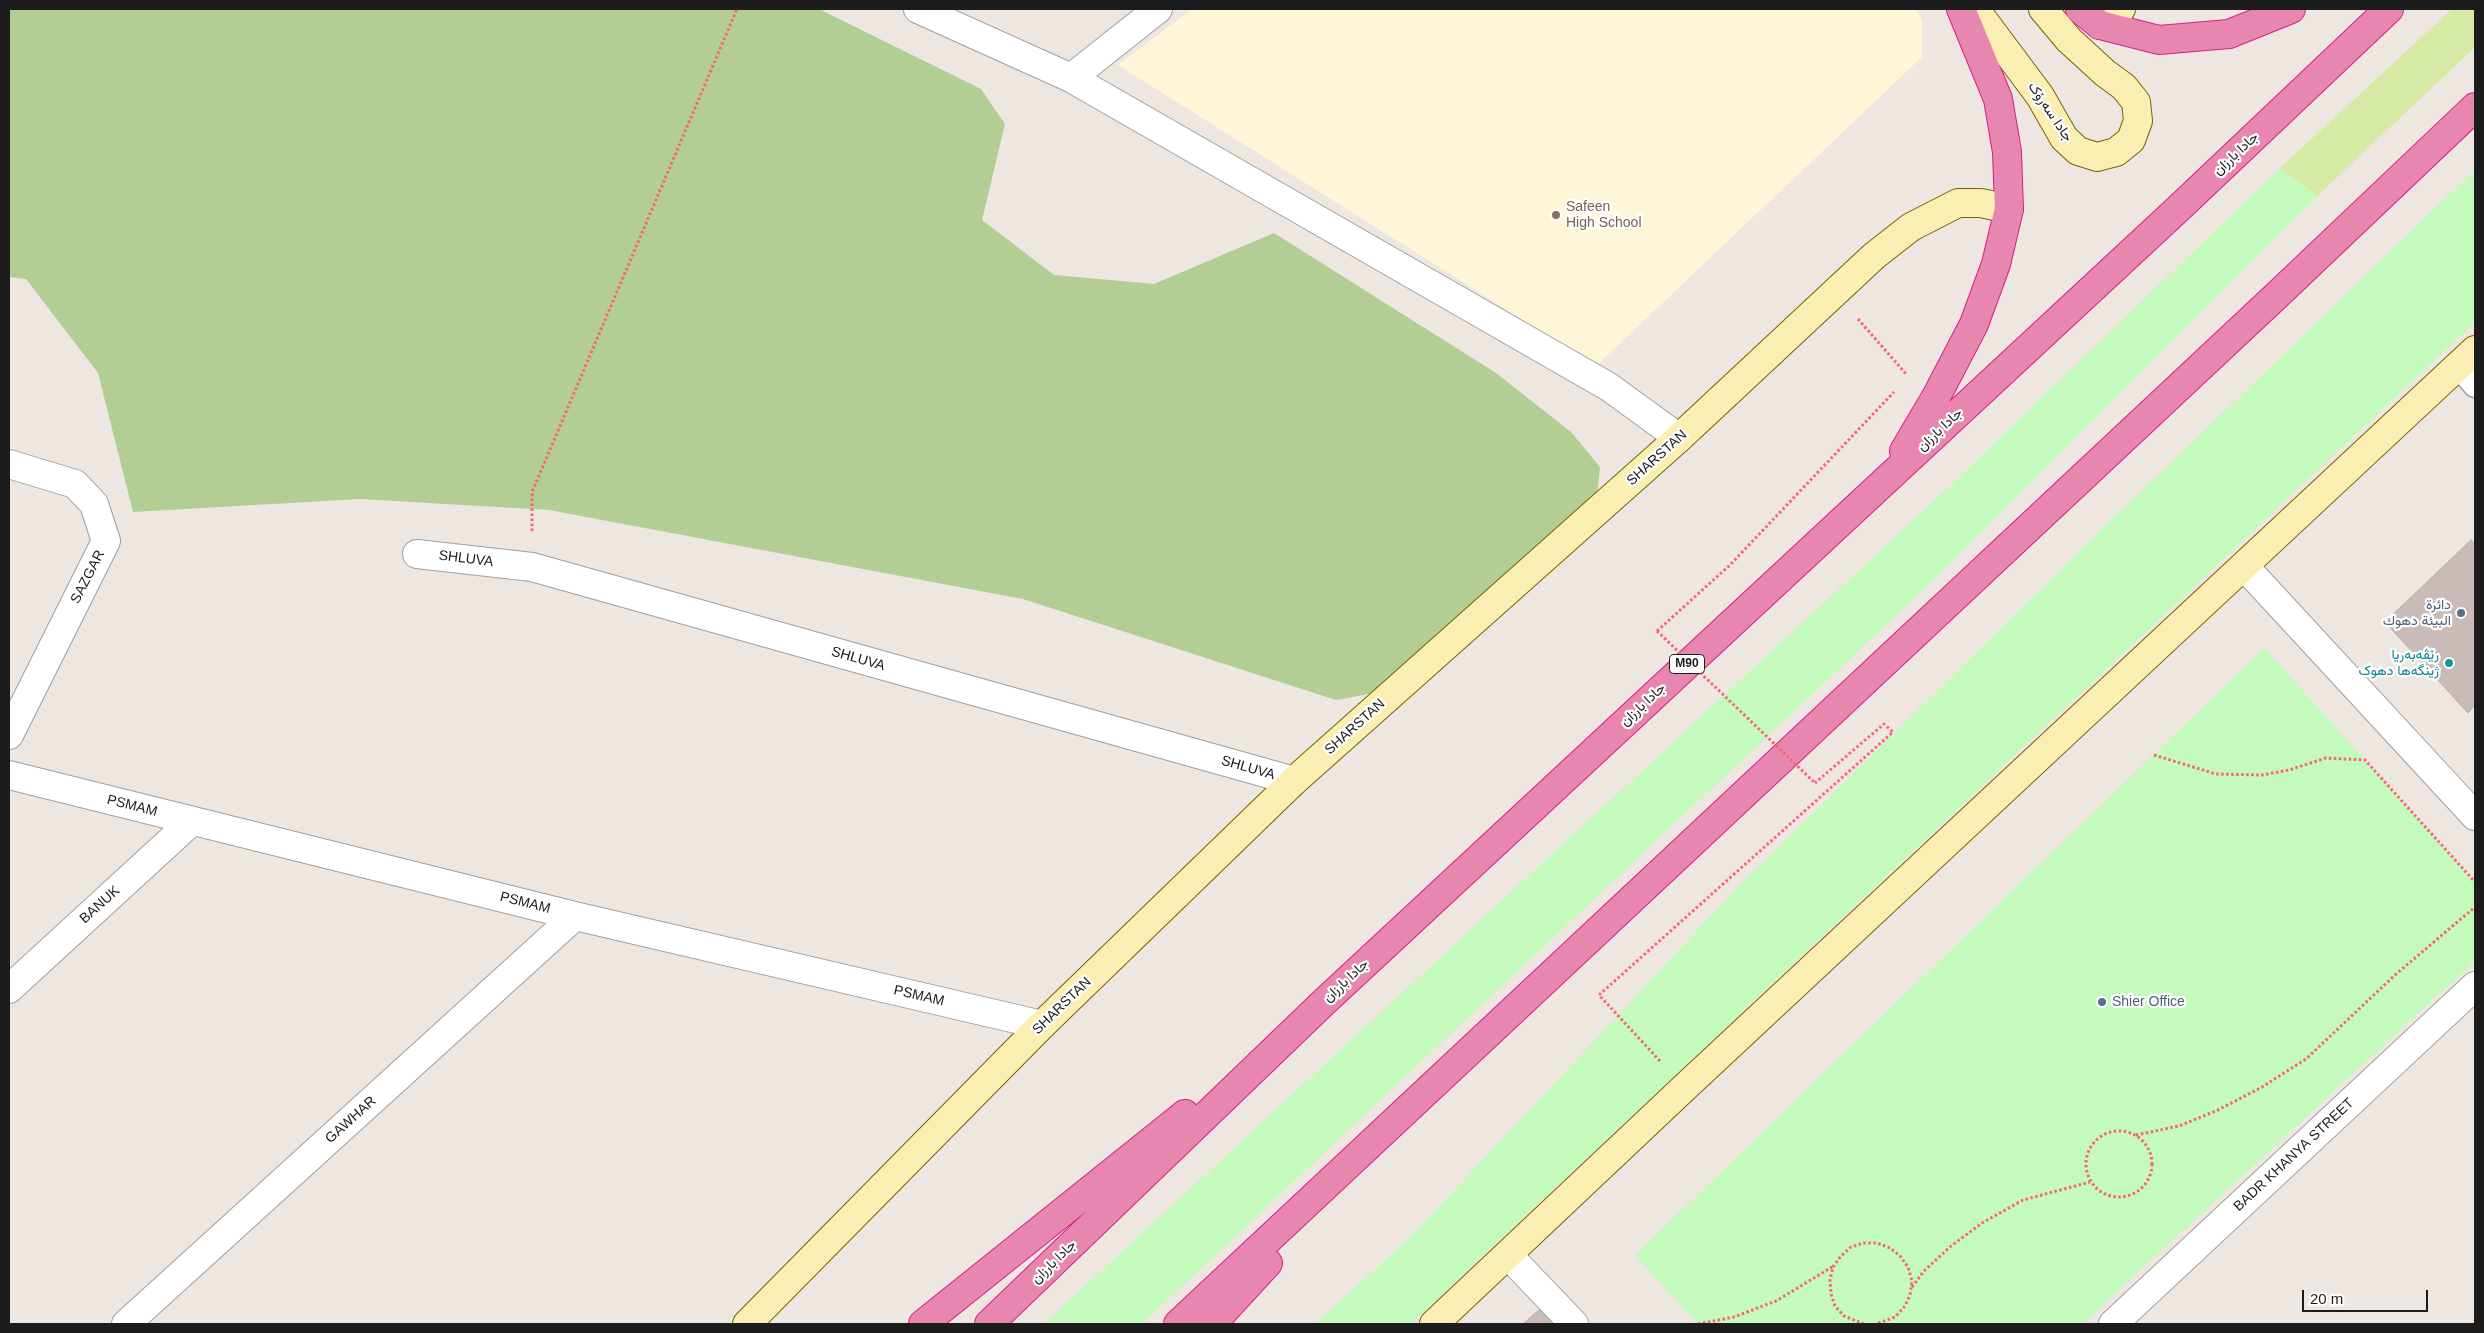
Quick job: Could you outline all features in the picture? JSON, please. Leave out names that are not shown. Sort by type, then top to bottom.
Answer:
[{"type":"highway","points":[[1889,477],[1936,397],[1974,324],[1996,264],[2010,209],[2007,152],[1998,99],[1961,9]]},
{"type":"highway","points":[[2101,14],[2159,40],[2229,34],[2291,9]]},
{"type":"highway","name":"جادا بارزان","points":[[989,1324],[1323,1003],[2180,207],[2389,9]]},
{"type":"highway","points":[[1178,1324],[1422,1098],[2475,107]]},
{"type":"highway","points":[[923,1324],[1323,1003]]},
{"type":"highway","points":[[1212,1324],[1422,1098]]},
{"type":"main road","name":"جادا سەرۆک","points":[[1975,9],[2040,96],[2064,138],[2078,151],[2098,157],[2116,152],[2131,140],[2138,121],[2136,102],[2124,87],[2105,73],[2069,40],[2043,9]]},
{"type":"main road","name":"SHARSTAN","points":[[747,1324],[1042,1025],[1294,781],[1679,438],[1874,256],[1911,227],[1958,203],[1981,203],[2010,209]]},
{"type":"main road","points":[[1434,1324],[2244,566],[2470,368]]},
{"type":"street","points":[[918,9],[1071,78],[1609,387],[1679,438]]},
{"type":"street","points":[[1071,78],[1158,9]]},
{"type":"street","name":"SAZGAR","points":[[9,464],[76,484],[94,504],[106,541],[9,735]]},
{"type":"street","name":"SHLUVA","points":[[417,554],[532,567],[1294,781]]},
{"type":"street","points":[[2244,566],[2475,816]]},
{"type":"street","name":"PSMAM","points":[[9,775],[575,916],[1042,1025]]},
{"type":"street","name":"BANUK","points":[[9,989],[192,821]]},
{"type":"street","name":"GAWHAR","points":[[126,1324],[575,916]]},
{"type":"street","name":"BADR KHANYA STREET","points":[[2113,1324],[2475,986]]},
{"type":"street","points":[[1508,1255],[1574,1324]]},
{"type":"path","points":[[532,492],[737,9]]},
{"type":"path","points":[[1834,292],[1909,377]]},
{"type":"path","points":[[1684,1088],[1599,995],[1893,732],[1884,724],[1814,783],[1656,631],[1730,565],[1895,391]]},
{"type":"path","points":[[2154,755],[2216,774],[2262,775],[2289,770],[2326,758],[2365,760],[2475,882]]},
{"type":"path","points":[[2136,1135],[2179,1126],[2218,1110],[2262,1087],[2306,1059],[2395,974],[2475,907]]},
{"type":"path","points":[[2114,1131],[2125,1131],[2136,1135],[2145,1143],[2153,1163],[2146,1184],[2129,1196],[2118,1198],[2102,1193],[2090,1182],[2086,1172],[2085,1161],[2088,1151],[2094,1141],[2114,1131]]},
{"type":"path","points":[[1911,1288],[1937,1259],[1982,1223],[2023,1200],[2090,1182]]},
{"type":"path","points":[[1864,1324],[1844,1316],[1835,1306],[1830,1287],[1833,1267],[1840,1256],[1851,1248],[1864,1244],[1878,1243],[1890,1248],[1900,1256],[1908,1267],[1912,1281],[1905,1306],[1895,1317],[1883,1324],[1876,1324]]},
{"type":"path","points":[[1698,1324],[1734,1317],[1776,1301],[1833,1267]]},
{"type":"shaded area","name":"Safeen High School","points":[[1192,9],[1915,9],[1922,20],[1922,57],[1596,366],[1118,65]]},
{"type":"green space","points":[[9,9],[819,9],[981,89],[1005,124],[982,220],[1054,275],[1154,284],[1274,233],[1496,373],[1571,432],[1600,467],[1596,505],[1379,692],[1336,700],[1023,599],[549,510],[360,499],[133,512],[98,373],[26,279],[9,277]]},
{"type":"green space","points":[[2452,9],[2475,9],[2475,47],[2311,202],[2280,168]]},
{"type":"green space","points":[[2280,168],[2318,196],[1939,575],[1142,1324],[1044,1324],[1947,489]]},
{"type":"green space","points":[[2475,170],[2475,322],[1410,1324],[1315,1324],[1410,1238],[1738,887],[2100,531]]},
{"type":"green space","points":[[2264,648],[2475,882],[2475,961],[2082,1324],[1698,1324],[1635,1255]]},
{"type":"building","name":"رێڤه‌به‌ریا ژینگەها دهوک","points":[[2471,540],[2475,544],[2475,705],[2468,713],[2385,622]]},
{"type":"building","points":[[1547,1303],[1566,1324],[1523,1324]]},
{"type":"place","name":"Safeen High School","points":[[1556,215]]},
{"type":"place","name":"دائرة البيئة دهوك","points":[[2461,613]]},
{"type":"place","name":"رێڤه‌به‌ریا ژینگەها دهوک","points":[[2449,663]]},
{"type":"place","name":"Shier Office","points":[[2102,1002]]}]
